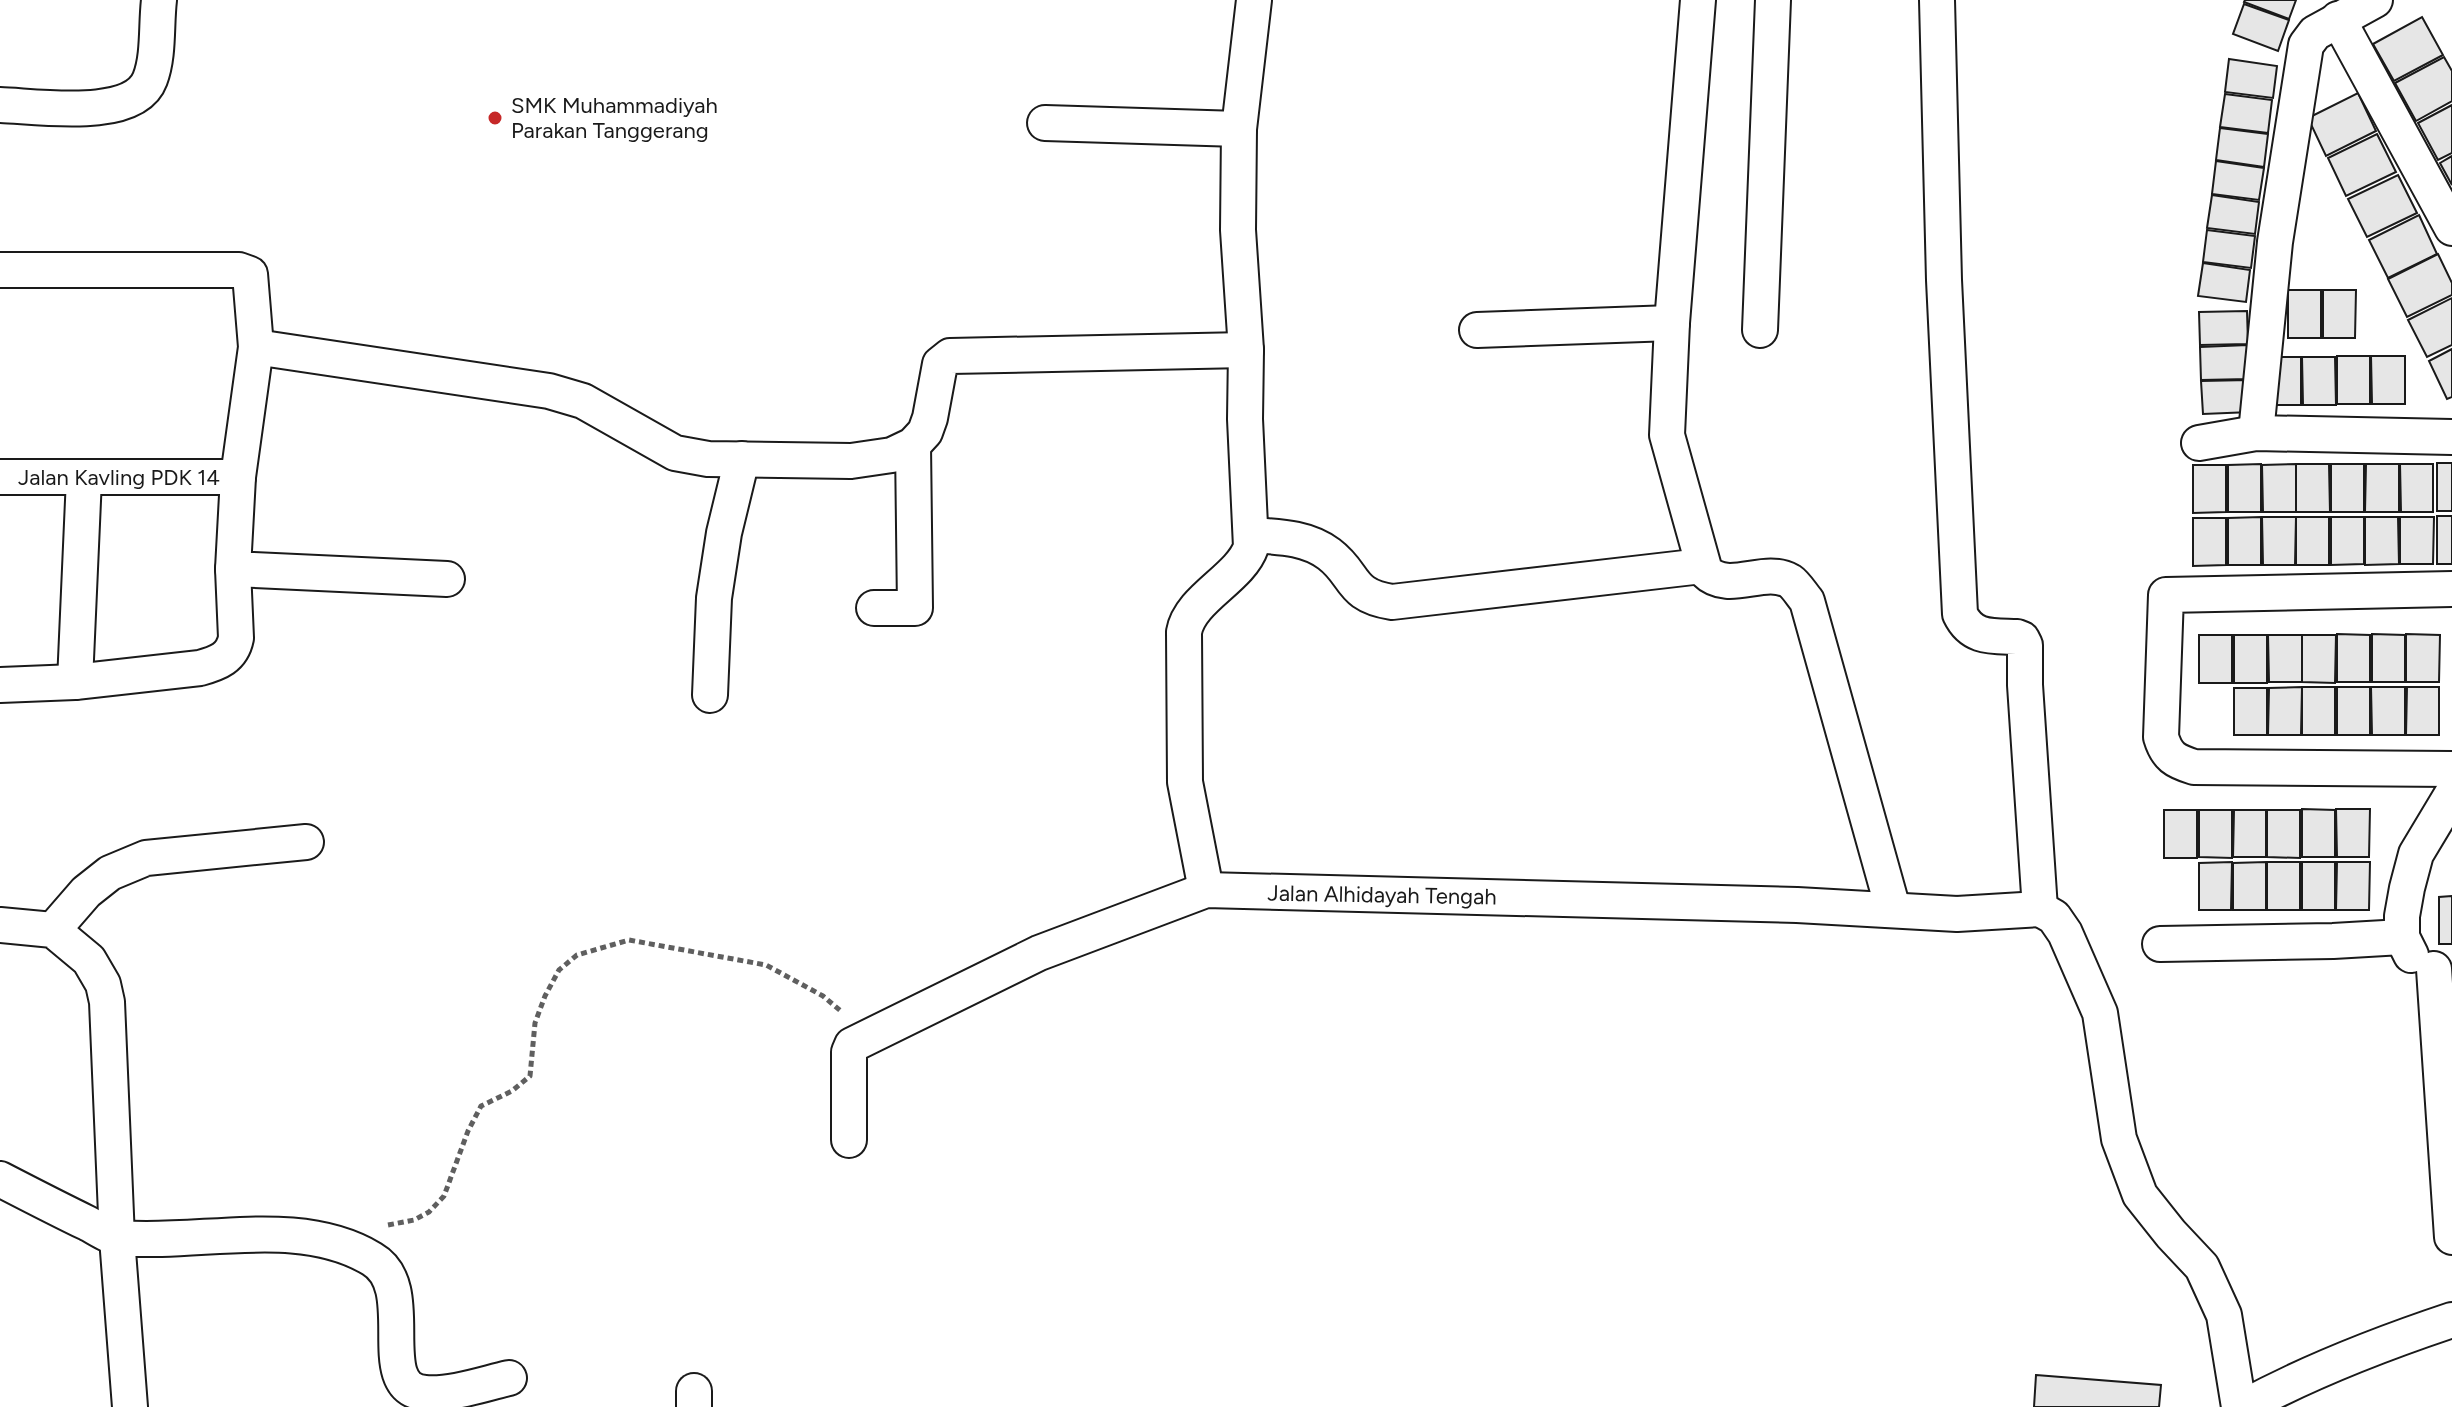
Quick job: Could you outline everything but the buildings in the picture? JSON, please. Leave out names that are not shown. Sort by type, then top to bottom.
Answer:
[{"type":"street","points":[[0,105],[99,108],[136,97],[149,83],[153,67],[159,0]]},
{"type":"street","points":[[1206,890],[1185,782],[1184,632],[1190,617],[1251,551],[1245,419],[1246,350],[1238,230],[1239,129],[1254,0]]},
{"type":"street","points":[[1698,0],[1672,323],[1667,435],[1702,566],[1708,575],[1724,582],[1774,576],[1792,582],[1807,601],[1893,909]]},
{"type":"street","points":[[1760,330],[1773,0]]},
{"type":"street","points":[[1937,0],[1944,280],[1960,614],[1969,629],[1980,636],[2017,637],[2025,645],[2040,909],[2054,917],[2065,933],[2100,1013],[2119,1139],[2140,1195],[2202,1267],[2224,1315],[2241,1407],[2290,1382],[2452,1320]]},
{"type":"street","points":[[2256,433],[2275,242],[2306,45],[2310,37],[2353,8],[2452,228]]},
{"type":"street","points":[[1045,123],[1239,129]]},
{"type":"street","points":[[0,270],[247,272],[252,277],[256,347],[238,477],[233,569],[236,638],[228,657],[200,668],[75,682],[0,685]]},
{"type":"street","points":[[1477,330],[1672,323]]},
{"type":"street","points":[[256,347],[549,391],[583,401],[675,453],[708,459],[851,461],[892,455],[913,445],[925,432],[930,418],[940,364],[950,356],[1246,350]]},
{"type":"street","points":[[2199,443],[2256,433],[2452,437]]},
{"type":"street","points":[[874,608],[915,608],[913,445]]},
{"type":"street","points":[[710,695],[714,598],[724,533],[742,459]]},
{"type":"street","name":"Jalan Kavling PDK 14","points":[[0,477],[238,477]]},
{"type":"street","points":[[75,682],[84,478]]},
{"type":"street","points":[[1251,535],[1296,538],[1317,546],[1332,556],[1364,593],[1392,602],[1702,566]]},
{"type":"street","points":[[233,569],[447,579]]},
{"type":"street","points":[[2452,589],[2166,595],[2161,737],[2165,750],[2179,762],[2194,767],[2452,769]]},
{"type":"street","points":[[2449,802],[2416,854],[2402,916],[2402,937],[2409,954],[2443,969],[2452,1237]]},
{"type":"street","points":[[53,930],[86,892],[110,873],[146,858],[306,842]]},
{"type":"street","name":"Jalan Alhidayah Tengah","points":[[849,1140],[849,1052],[852,1045],[1039,953],[1206,890],[1893,909],[1957,914],[2040,909]]},
{"type":"street","points":[[0,925],[53,930],[89,960],[103,984],[107,1002],[117,1238],[130,1407]]},
{"type":"street","points":[[2160,944],[2402,937]]},
{"type":"street","points":[[0,1179],[117,1238],[286,1235],[338,1242],[376,1261],[393,1285],[398,1323],[396,1363],[402,1381],[411,1390],[427,1393],[456,1390],[509,1378]]},
{"type":"path","points":[[338,1242],[388,1225],[414,1220],[429,1212],[444,1196],[468,1131],[481,1106],[512,1091],[530,1076],[535,1023],[545,996],[559,970],[577,955],[629,940],[766,965],[823,996],[871,1035]]},
{"type":"place","name":"SMK Muhammadiyah Parakan Tanggerang","points":[[495,118]]}]
